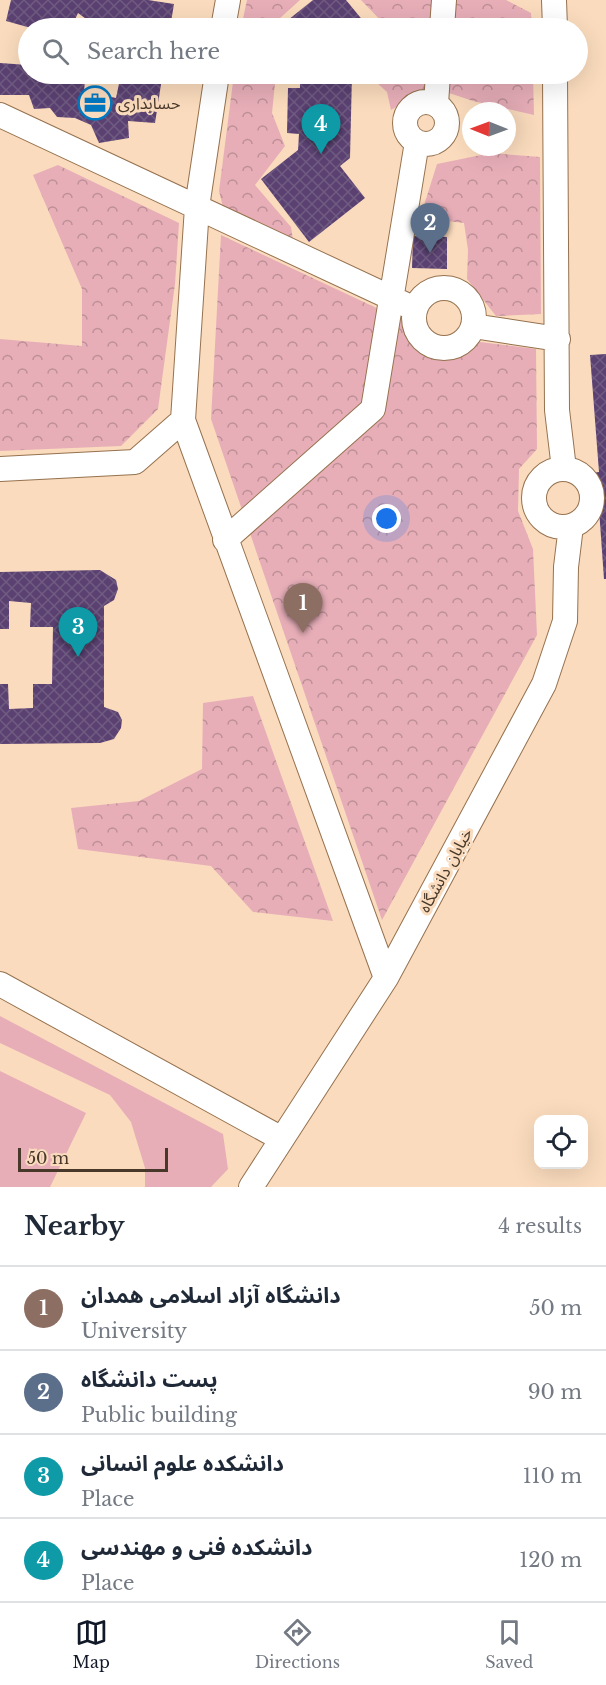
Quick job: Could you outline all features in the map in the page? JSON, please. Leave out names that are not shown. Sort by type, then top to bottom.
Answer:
[{"type":"lane","points":[[225,18],[228,0]]},
{"type":"lane","points":[[443,18],[444,0]]},
{"type":"lane","points":[[554,0],[555,18]]},
{"type":"lane","points":[[215,84],[197,207],[183,420],[386,978]]},
{"type":"lane","points":[[225,540],[373,409],[417,142],[407,132],[408,113],[417,103],[436,104],[437,84]]},
{"type":"lane","points":[[555,84],[557,410],[564,469]]},
{"type":"lane","points":[[0,115],[415,309]]},
{"type":"lane","points":[[437,288],[458,291],[472,306],[473,326],[462,343],[453,347],[435,347],[419,336],[413,318],[420,299],[437,288]]},
{"type":"lane","points":[[473,326],[558,339]]},
{"type":"lane","points":[[0,469],[135,462],[183,420]]},
{"type":"lane","points":[[564,469],[581,476],[590,490],[592,499],[586,516],[571,526],[552,525],[543,520],[534,502],[534,492],[545,475],[564,469]]},
{"type":"lane","name":"خیابان دانشگاه","points":[[251,1187],[386,978],[544,684],[565,621],[566,567],[571,526]]},
{"type":"lane","points":[[0,984],[282,1139]]},
{"type":"green space","points":[[247,0],[300,0],[280,18],[243,18]]},
{"type":"green space","points":[[361,0],[506,0],[531,13],[531,18],[378,18]]},
{"type":"green space","points":[[233,84],[275,84],[272,113],[285,146],[255,185],[291,227],[293,240],[223,207],[219,191]]},
{"type":"green space","points":[[378,84],[533,84],[534,115],[516,111],[516,102],[477,102],[431,87],[391,110],[387,92]]},
{"type":"green space","points":[[476,156],[540,157],[541,314],[496,316],[467,279],[468,250],[464,223],[420,218],[437,164]]},
{"type":"green space","points":[[58,165],[179,223],[175,284],[158,409],[121,446],[0,451],[0,339],[82,346],[82,289],[33,175]]},
{"type":"green space","points":[[221,235],[400,319],[433,356],[480,342],[536,349],[537,449],[519,469],[518,511],[533,549],[537,635],[382,920],[211,419]]},
{"type":"green space","points":[[253,696],[333,921],[253,912],[211,866],[78,849],[71,808],[139,801],[202,769],[203,703]]},
{"type":"green space","points":[[0,1016],[223,1134],[228,1169],[211,1187],[145,1187],[145,1168],[131,1122],[110,1095],[0,1043]]},
{"type":"green space","points":[[0,1071],[86,1113],[50,1187],[0,1187]]},
{"type":"building","points":[[11,0],[148,0],[174,4],[172,18],[85,18],[78,13],[76,18],[18,18],[18,24],[6,21]]},
{"type":"building","points":[[313,0],[346,0],[361,18],[290,18]]},
{"type":"building","name":"حسابداری","points":[[0,63],[18,64],[18,84],[85,84],[84,91],[116,98],[119,84],[161,84],[155,123],[128,121],[129,138],[99,143],[91,125],[75,118],[57,117],[50,108],[34,109],[29,95],[0,95]]},
{"type":"building","points":[[300,84],[352,84],[350,158],[340,166],[365,198],[309,242],[261,179],[298,150],[299,134],[287,133],[288,88],[300,88]]},
{"type":"building","points":[[413,236],[447,237],[447,269],[412,268]]},
{"type":"building","points":[[606,354],[606,579],[604,579],[598,495],[593,496],[591,473],[599,472],[590,355]]},
{"type":"building","points":[[100,570],[116,580],[118,589],[114,600],[104,606],[104,707],[118,712],[122,720],[121,728],[114,739],[100,743],[0,744],[0,684],[8,684],[9,709],[33,708],[33,684],[52,684],[53,627],[30,627],[31,603],[9,601],[9,629],[0,629],[0,572]]},
{"type":"place","name":"حسابداری","points":[[95,103]]},
{"type":"place","name":"دانشکده فنی و مهندسی","points":[[321,154]]},
{"type":"place","name":"پست دانشگاه","points":[[430,253]]},
{"type":"place","name":"دانشگاه آزاد اسلامی همدان","points":[[303,633]]},
{"type":"place","name":"دانشکده علوم انسانی","points":[[78,657]]}]
